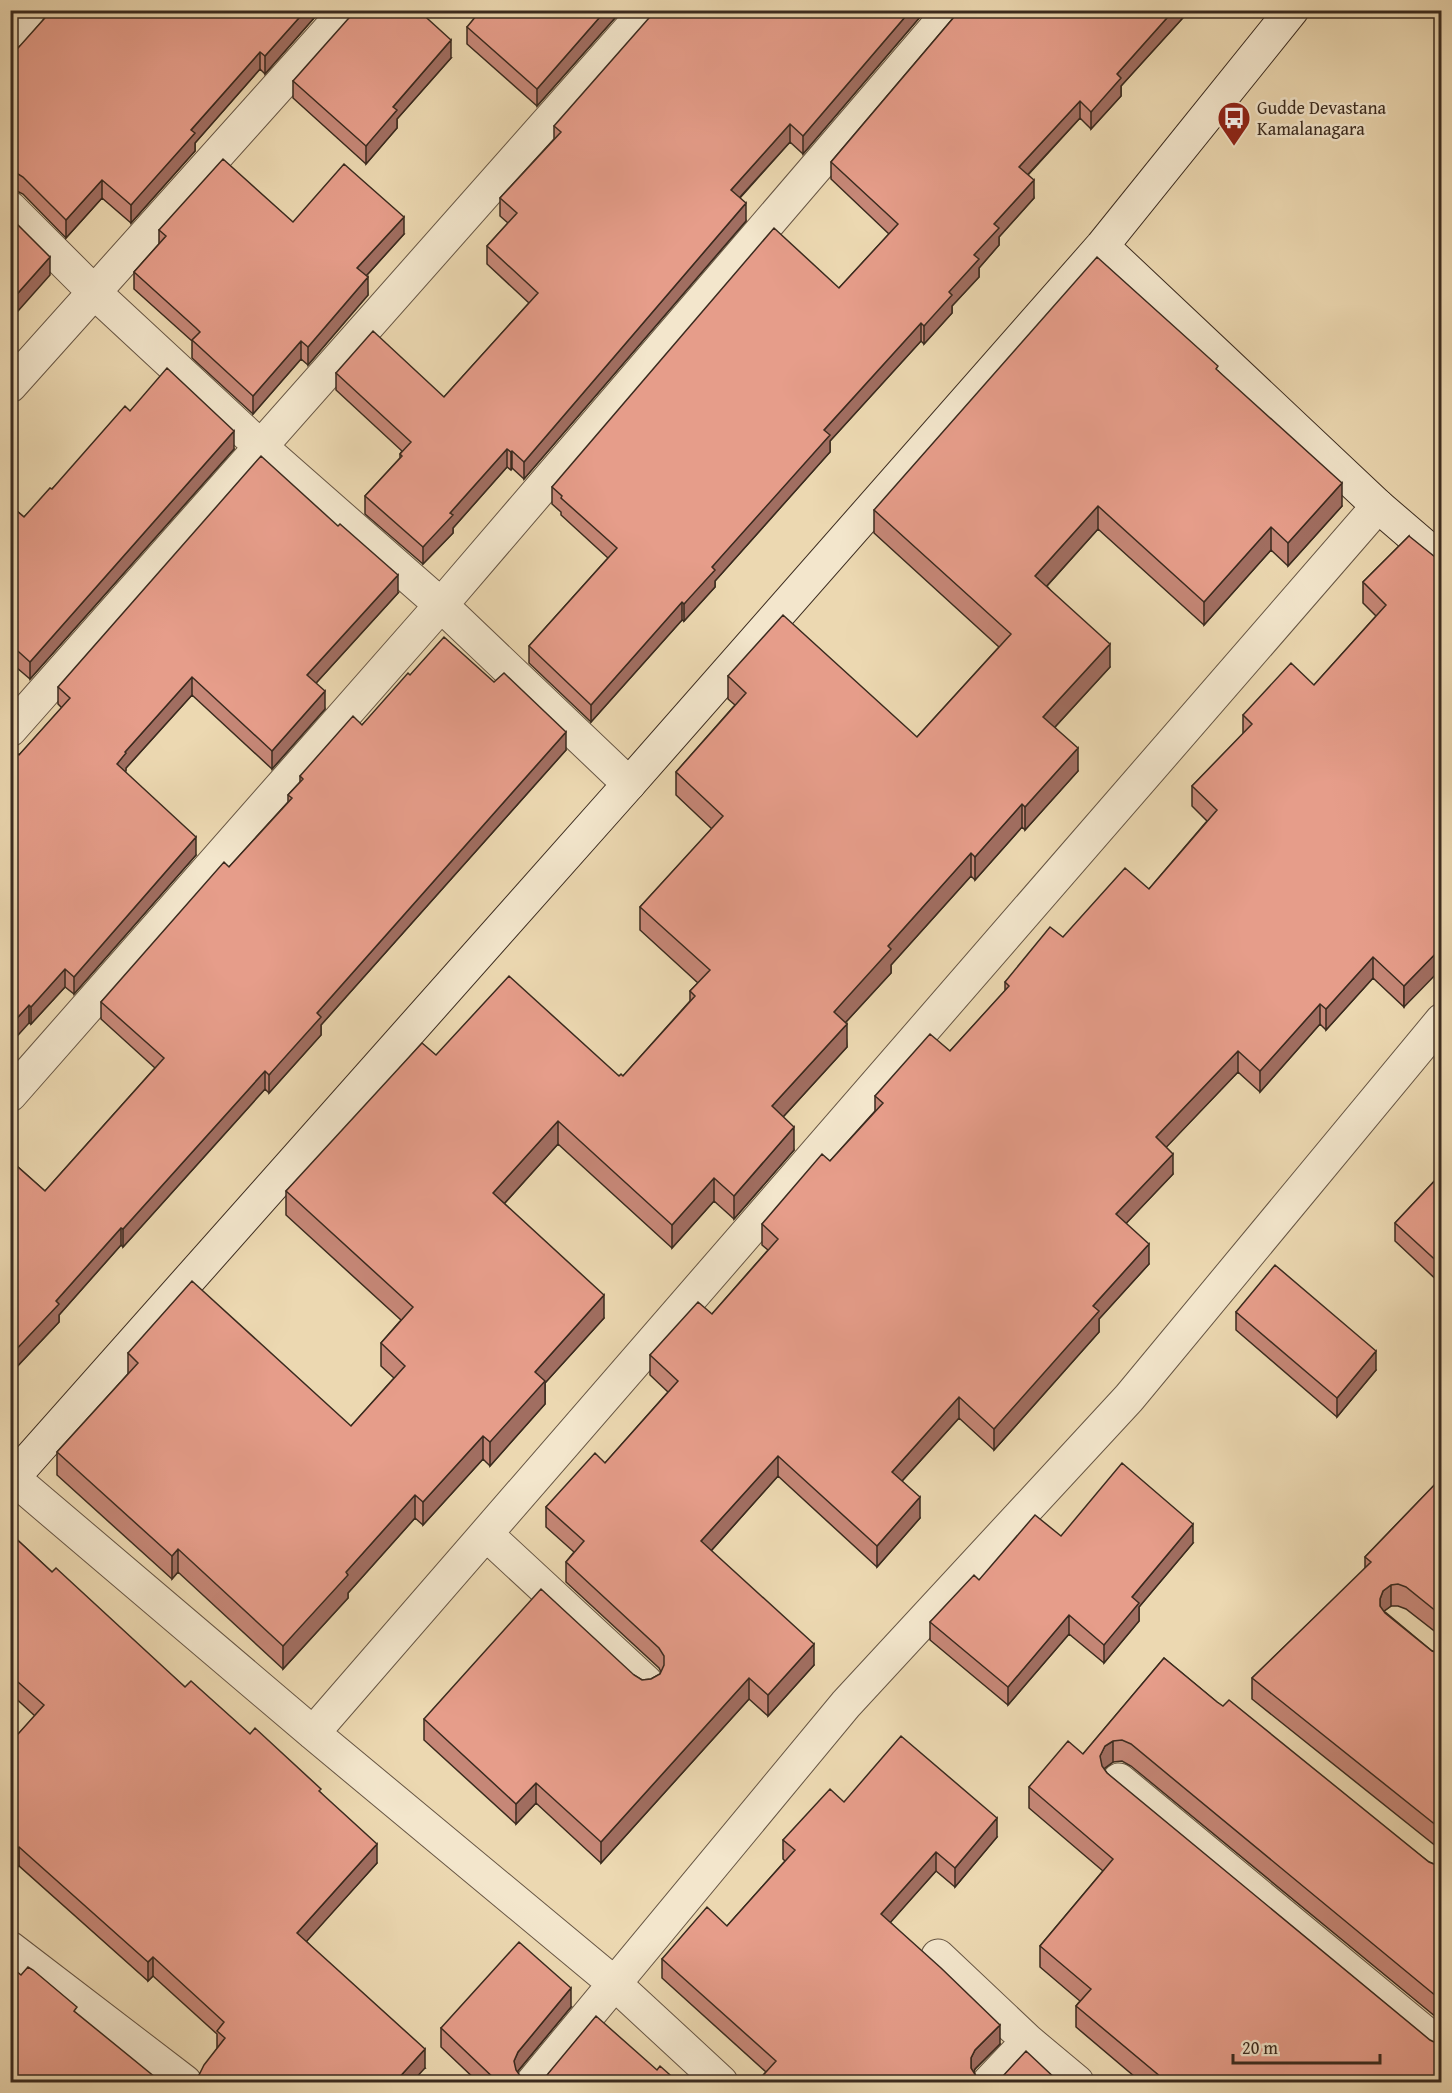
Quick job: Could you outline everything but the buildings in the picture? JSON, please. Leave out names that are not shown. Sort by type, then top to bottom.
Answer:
[{"type":"street","points":[[10,32],[29,10]]},
{"type":"street","points":[[10,386],[347,10]]},
{"type":"street","points":[[10,730],[647,10]]},
{"type":"street","points":[[10,1095],[441,605],[951,10]]},
{"type":"street","points":[[721,2082],[615,1984],[12,1480],[1102,246],[1292,10]]},
{"type":"street","points":[[10,208],[94,292],[261,447],[441,605],[629,784]]},
{"type":"street","points":[[1102,246],[1378,506],[1442,561]]},
{"type":"street","points":[[313,1733],[1378,506]]},
{"type":"street","points":[[533,2082],[846,1704],[1130,1398],[1442,1020]]},
{"type":"street","points":[[486,1534],[646,1682]]},
{"type":"street","points":[[1119,1780],[1442,2047]]},
{"type":"street","points":[[10,1948],[184,2082]]},
{"type":"street","points":[[938,1956],[1028,2041],[1077,2082]]},
{"type":"street","points":[[988,2082],[1028,2041]]},
{"type":"place","name":"Gudde Devastana Kamalanagara","points":[[1234,147]]}]
